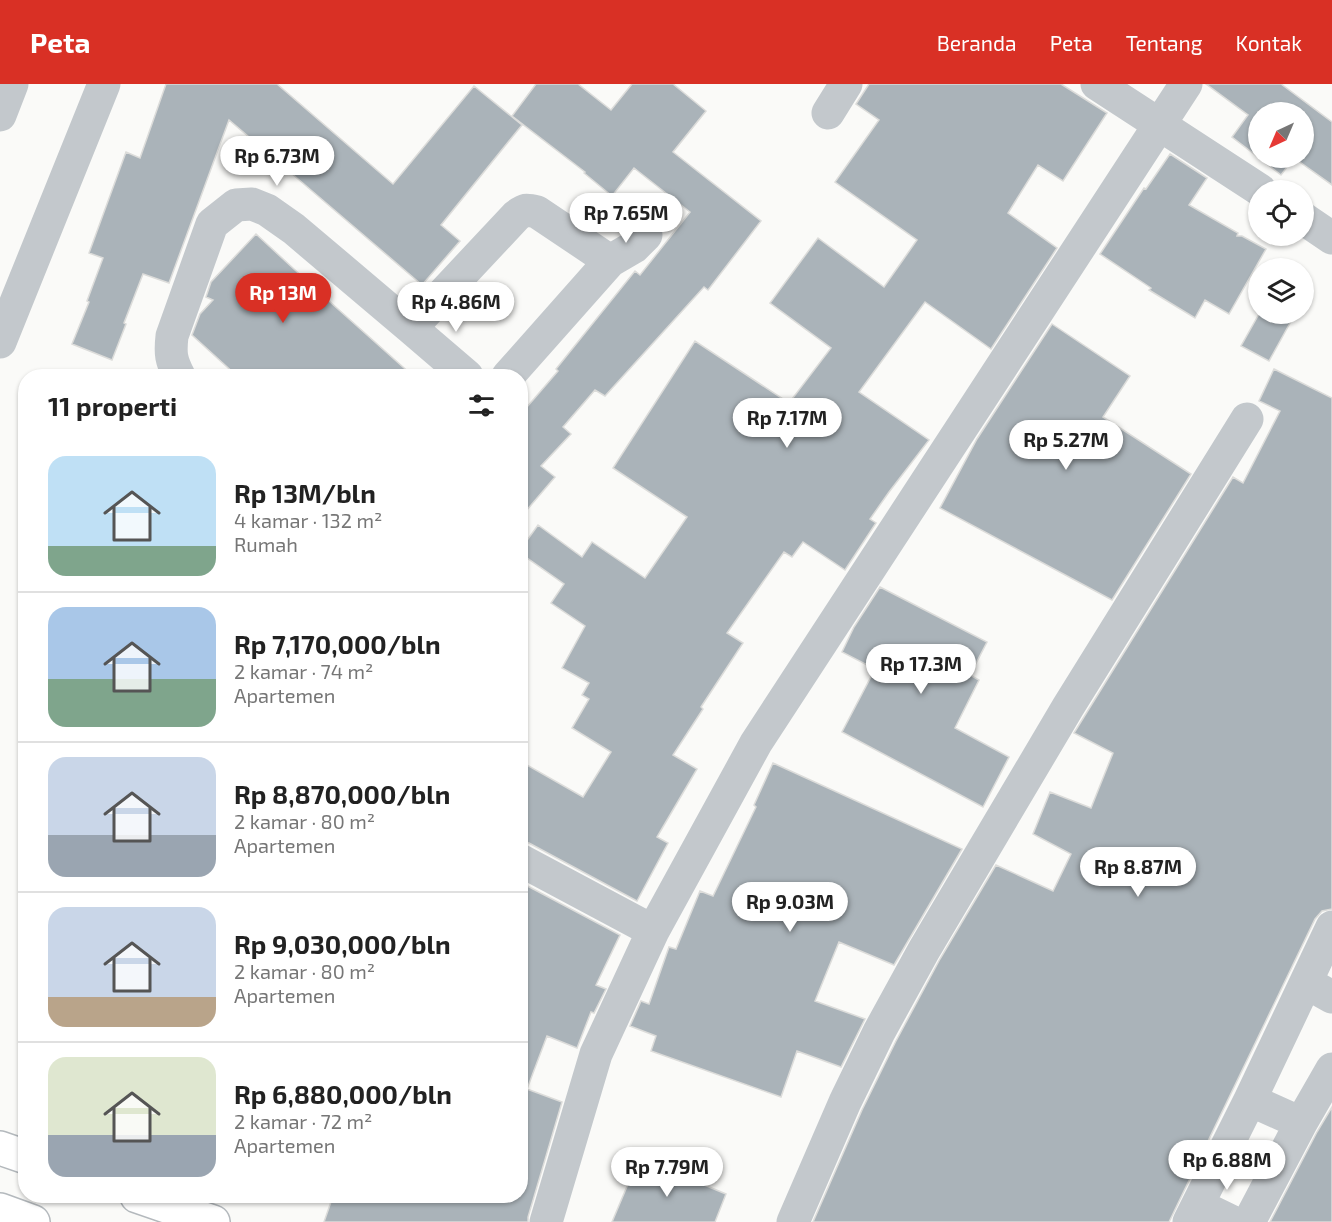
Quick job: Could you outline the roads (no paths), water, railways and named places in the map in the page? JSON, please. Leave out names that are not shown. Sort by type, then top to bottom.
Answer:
[{"type":"highway","points":[[0,1148],[18,1154]]},
{"type":"highway","points":[[179,1203],[213,1222]]},
{"type":"street","points":[[0,115],[12,84]]},
{"type":"street","points":[[0,342],[104,84]]},
{"type":"street","points":[[828,114],[846,84]]},
{"type":"street","points":[[1097,84],[1248,182]]},
{"type":"street","points":[[546,1222],[596,1054],[653,931],[756,743],[1186,84]]},
{"type":"street","points":[[176,369],[170,354],[172,336],[212,224],[236,205],[252,204],[267,210],[294,229],[459,369]]},
{"type":"street","points":[[411,328],[516,216],[528,209],[542,215],[610,261]]},
{"type":"street","points":[[1314,226],[1332,238]]},
{"type":"street","points":[[514,369],[610,261],[634,247],[646,235]]},
{"type":"street","points":[[793,1222],[845,1102],[879,1032],[924,950],[1068,707],[1246,419]]},
{"type":"street","points":[[528,864],[653,931]]},
{"type":"street","points":[[1233,1222],[1193,1214],[1250,1100],[1319,990],[1332,927]]},
{"type":"street","points":[[1249,1222],[1332,1069]]},
{"type":"street","points":[[1250,1100],[1301,1123]]}]
